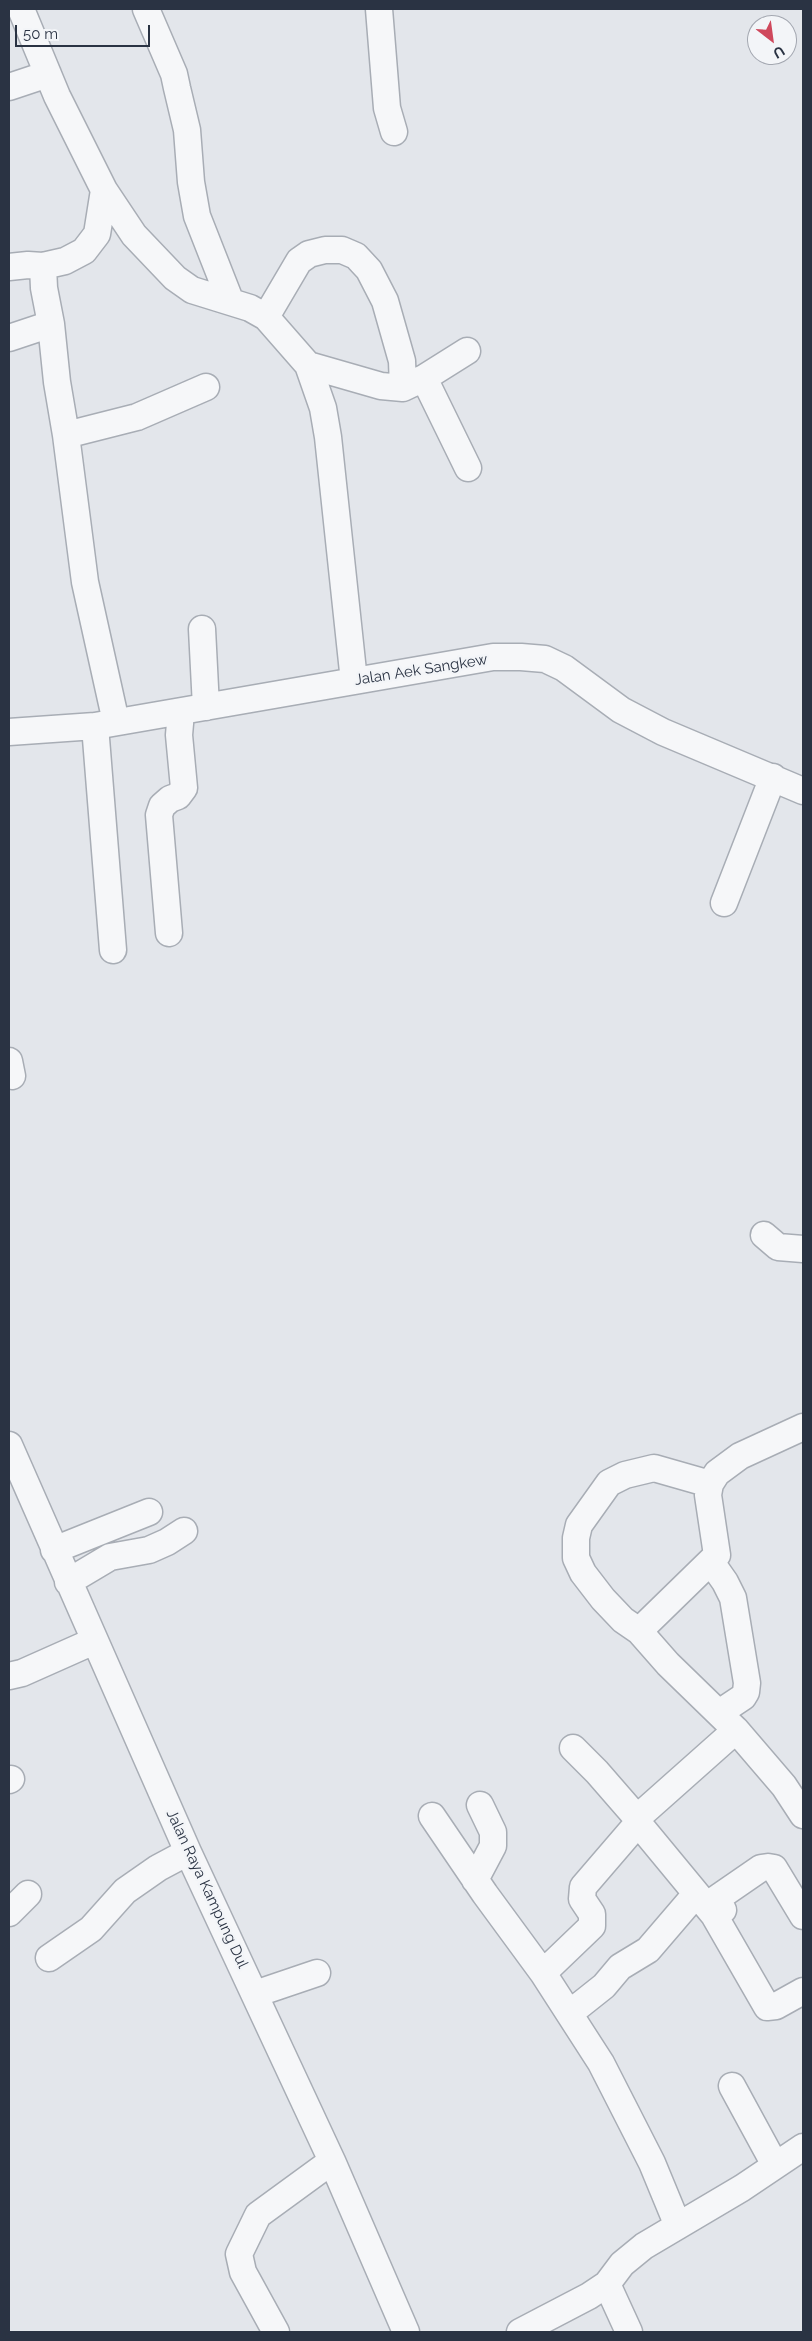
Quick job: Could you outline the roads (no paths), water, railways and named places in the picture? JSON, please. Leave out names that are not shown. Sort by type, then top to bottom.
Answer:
[{"type":"street","points":[[20,9],[48,74],[104,190],[134,235],[176,278],[192,290],[230,300],[266,317],[308,364],[323,408],[328,437],[354,681]]},
{"type":"street","points":[[146,9],[174,74],[187,130],[193,197],[197,216],[230,300]]},
{"type":"street","points":[[378,9],[387,108],[394,132]]},
{"type":"street","points":[[9,87],[48,74]]},
{"type":"street","points":[[9,267],[43,266],[65,261],[84,251],[97,234],[104,190]]},
{"type":"street","points":[[266,317],[299,261],[309,254],[325,250],[342,250],[356,256],[369,270],[385,302],[402,361],[468,468]]},
{"type":"street","points":[[43,266],[56,382],[66,435],[106,724],[113,950]]},
{"type":"street","points":[[9,338],[51,324]]},
{"type":"street","points":[[308,364],[381,386],[414,383],[467,352]]},
{"type":"street","points":[[66,435],[137,417],[206,387]]},
{"type":"street","points":[[169,933],[159,816],[162,806],[170,799],[178,796],[184,788],[179,735],[193,709],[202,629]]},
{"type":"street","name":"Jalan Aek Sangkew","points":[[9,732],[106,724],[493,658],[545,659],[564,668],[621,710],[663,732],[803,791]]},
{"type":"street","points":[[724,904],[773,777]]},
{"type":"street","points":[[764,1235],[778,1247],[803,1249]]},
{"type":"street","points":[[639,1631],[717,1554],[708,1495],[710,1484],[718,1473],[740,1456],[803,1427]]},
{"type":"street","name":"Jalan Raya Kampung Dul","points":[[9,1446],[188,1852],[255,1994],[291,2077],[332,2161],[406,2332]]},
{"type":"street","points":[[710,1484],[654,1468],[625,1474],[609,1483],[579,1525],[576,1538],[576,1558],[583,1573],[623,1620],[639,1631],[668,1664],[727,1722],[784,1786],[803,1815]]},
{"type":"street","points":[[54,1550],[149,1512]]},
{"type":"street","points":[[68,1582],[110,1556],[149,1550],[167,1542],[184,1531]]},
{"type":"street","points":[[543,1973],[592,1926],[592,1914],[582,1899],[583,1886],[638,1821],[727,1722],[746,1692],[747,1683],[732,1598],[725,1582],[711,1562]]},
{"type":"street","points":[[9,1676],[22,1673],[94,1641]]},
{"type":"street","points":[[572,1748],[597,1772],[714,1915],[767,2007],[776,2006],[803,1991]]},
{"type":"street","points":[[475,1880],[493,1846],[493,1832],[480,1805]]},
{"type":"street","points":[[432,1816],[475,1880],[543,1973],[601,2062],[652,2163],[678,2226]]},
{"type":"street","points":[[49,1958],[91,1929],[125,1891],[158,1868],[188,1852]]},
{"type":"street","points":[[714,1915],[723,1910],[716,1899],[761,1868],[768,1867],[774,1868],[803,1916]]},
{"type":"street","points":[[9,1912],[28,1894]]},
{"type":"street","points":[[570,2013],[604,1986],[620,1967],[648,1950],[696,1894]]},
{"type":"street","points":[[255,1994],[317,1973]]},
{"type":"street","points":[[732,2086],[775,2165]]},
{"type":"street","points":[[520,2332],[589,2296],[607,2284],[622,2264],[644,2246],[742,2188],[803,2147]]},
{"type":"street","points":[[276,2332],[243,2272],[239,2254],[258,2215],[332,2161]]},
{"type":"street","points":[[607,2284],[629,2332]]}]
